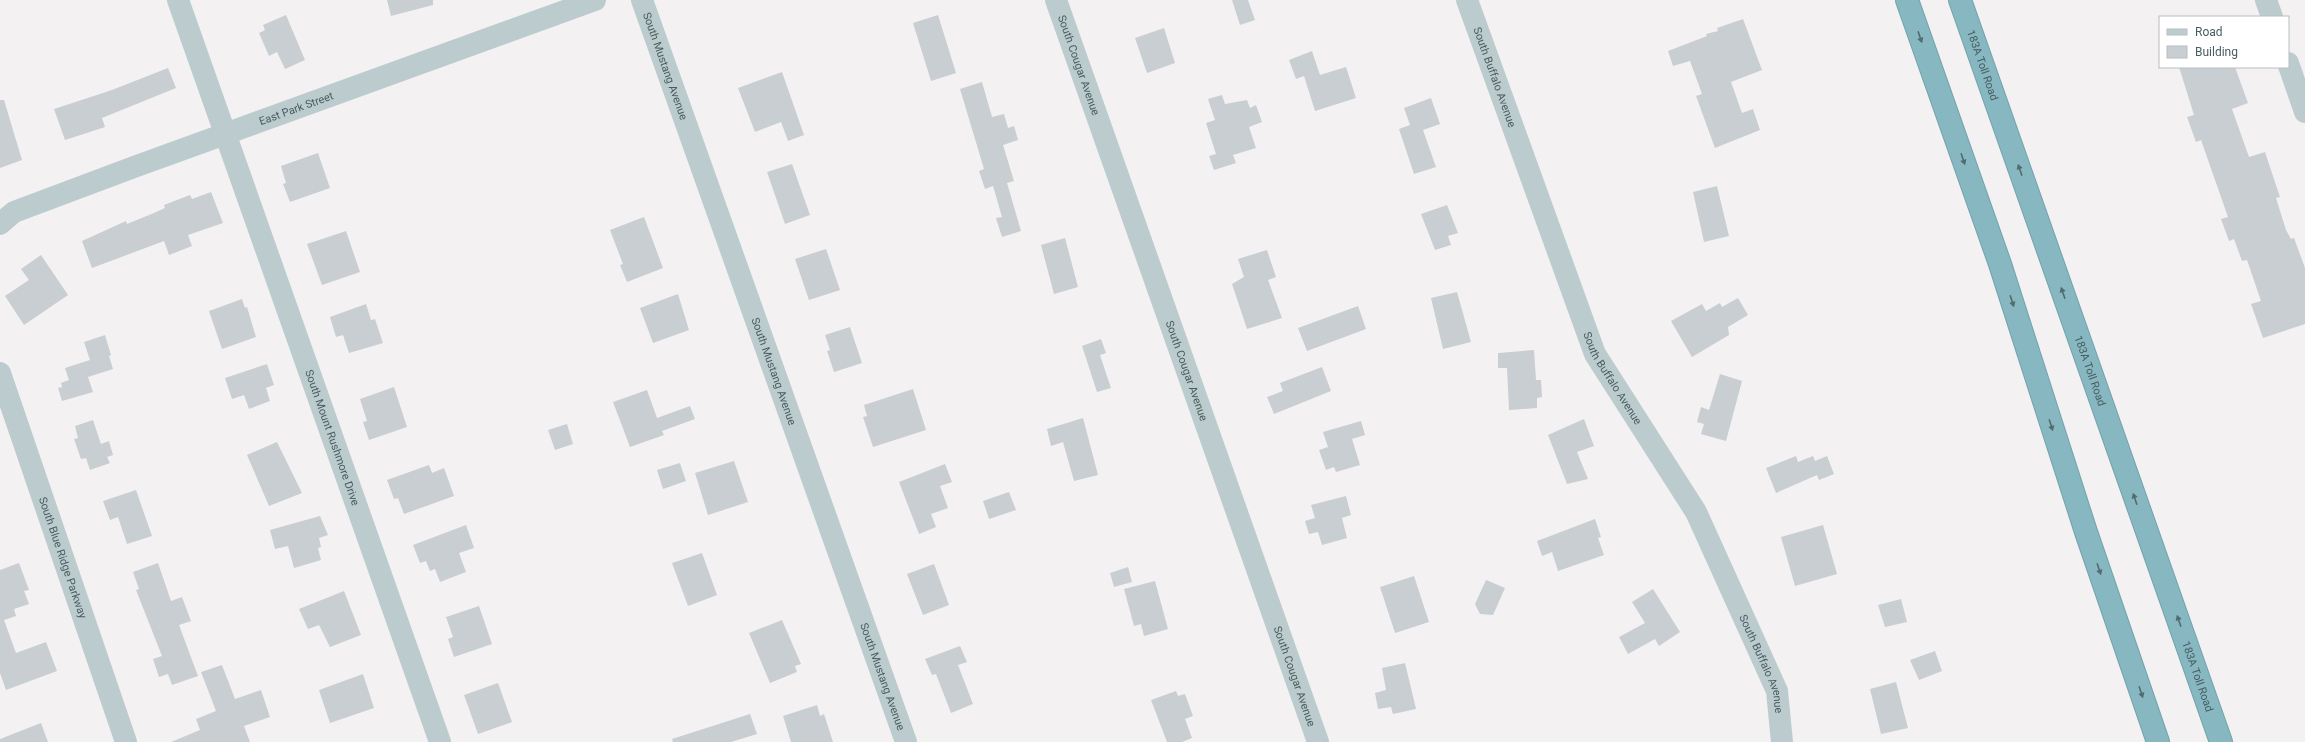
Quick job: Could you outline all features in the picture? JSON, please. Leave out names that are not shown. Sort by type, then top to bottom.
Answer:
[{"type":"highway","points":[[1907,0],[2000,264],[2086,532],[2158,742]]},
{"type":"highway","name":"183A Toll Road","points":[[1960,0],[2221,742]]},
{"type":"street","name":"South Mount Rushmore Drive","points":[[178,0],[440,742]]},
{"type":"street","name":"East Park Street","points":[[0,224],[14,212],[596,0]]},
{"type":"street","name":"South Mustang Avenue","points":[[642,0],[906,742]]},
{"type":"street","name":"South Cougar Avenue","points":[[1056,0],[1318,742]]},
{"type":"street","name":"South Buffalo Avenue","points":[[1467,0],[1595,354],[1696,512],[1777,691],[1782,742]]},
{"type":"street","points":[[2266,0],[2272,16]]},
{"type":"street","points":[[2289,66],[2305,112]]},
{"type":"street","name":"South Blue Ridge Parkway","points":[[0,373],[126,742]]},
{"type":"building","points":[[387,0],[433,0],[433,5],[391,16]]},
{"type":"building","points":[[1232,0],[1248,0],[1255,20],[1240,25]]},
{"type":"building","points":[[286,15],[305,60],[285,69],[277,52],[269,56],[259,33],[265,30],[263,25]]},
{"type":"building","points":[[938,15],[956,73],[931,81],[913,23]]},
{"type":"building","points":[[1743,19],[1762,70],[1731,82],[1742,113],[1753,109],[1760,130],[1715,148],[1696,96],[1702,94],[1690,61],[1673,66],[1668,51],[1707,36],[1706,34],[1718,31],[1717,28]]},
{"type":"building","points":[[1164,28],[1175,63],[1147,73],[1135,38]]},
{"type":"building","points":[[1312,51],[1320,75],[1346,67],[1356,98],[1315,111],[1304,76],[1296,79],[1289,60]]},
{"type":"building","points":[[168,68],[176,88],[102,118],[105,127],[65,140],[54,109],[112,90]]},
{"type":"building","points":[[2179,68],[2235,68],[2248,103],[2232,109],[2249,157],[2265,152],[2280,197],[2276,198],[2286,230],[2291,239],[2294,238],[2305,268],[2305,324],[2263,338],[2251,304],[2261,301],[2247,260],[2242,261],[2234,239],[2229,241],[2221,219],[2228,217],[2201,140],[2196,142],[2187,117],[2194,115]]},
{"type":"building","points":[[782,72],[804,135],[788,141],[781,122],[755,132],[738,88]]},
{"type":"building","points":[[982,82],[992,117],[1004,114],[1008,128],[1014,126],[1018,140],[1003,145],[1014,181],[1007,183],[1021,231],[1002,237],[996,218],[1002,217],[993,186],[985,189],[979,171],[984,169],[960,89]]},
{"type":"building","points":[[1222,95],[1225,104],[1247,100],[1250,108],[1256,105],[1262,122],[1249,127],[1256,148],[1233,155],[1236,163],[1214,170],[1209,156],[1216,154],[1206,123],[1215,120],[1208,99]]},
{"type":"building","points":[[1431,98],[1440,124],[1423,130],[1436,167],[1414,174],[1399,129],[1410,125],[1404,108]]},
{"type":"building","points":[[0,100],[4,100],[22,160],[0,168]]},
{"type":"building","points":[[318,153],[330,188],[290,202],[283,184],[286,183],[281,166]]},
{"type":"building","points":[[792,164],[810,215],[785,224],[767,172]]},
{"type":"building","points":[[1717,186],[1729,236],[1704,242],[1693,192]]},
{"type":"building","points":[[211,192],[223,223],[188,235],[192,246],[169,255],[164,241],[92,268],[82,241],[126,221],[127,224],[154,213],[165,208],[164,205],[190,195],[192,199]]},
{"type":"building","points":[[1447,205],[1458,233],[1448,236],[1451,245],[1435,250],[1421,214]]},
{"type":"building","points":[[644,217],[663,268],[627,282],[620,265],[623,264],[610,230]]},
{"type":"building","points":[[346,231],[360,272],[322,285],[307,244]]},
{"type":"building","points":[[1065,238],[1078,287],[1054,294],[1041,245]]},
{"type":"building","points":[[826,249],[840,290],[809,300],[795,259]]},
{"type":"building","points":[[1267,250],[1276,277],[1268,280],[1282,318],[1247,329],[1232,284],[1244,277],[1238,259]]},
{"type":"building","points":[[41,255],[68,295],[24,325],[5,296],[29,280],[21,269]]},
{"type":"building","points":[[1457,292],[1471,342],[1443,349],[1431,298]]},
{"type":"building","points":[[678,294],[689,330],[653,343],[640,308]]},
{"type":"building","points":[[1738,298],[1748,315],[1728,327],[1729,335],[1692,357],[1671,321],[1702,304],[1706,311],[1720,303],[1722,307]]},
{"type":"building","points":[[242,299],[245,308],[247,307],[256,337],[222,349],[209,311]]},
{"type":"building","points":[[366,304],[371,320],[375,319],[383,343],[349,353],[343,335],[336,337],[330,317]]},
{"type":"building","points":[[1358,306],[1366,329],[1307,351],[1298,328]]},
{"type":"building","points":[[850,327],[862,363],[834,372],[827,351],[830,350],[825,335]]},
{"type":"building","points":[[105,335],[111,355],[109,356],[113,369],[88,377],[93,392],[62,401],[58,388],[62,387],[61,383],[69,380],[65,368],[90,360],[84,342]]},
{"type":"building","points":[[1101,339],[1106,353],[1100,355],[1111,388],[1097,392],[1082,346]]},
{"type":"building","points":[[1534,350],[1536,380],[1541,380],[1542,397],[1537,398],[1537,408],[1509,410],[1507,368],[1498,368],[1498,353]]},
{"type":"building","points":[[267,364],[274,385],[266,388],[270,401],[249,409],[244,395],[232,399],[225,378]]},
{"type":"building","points":[[1322,367],[1331,391],[1274,414],[1267,397],[1283,391],[1280,383]]},
{"type":"building","points":[[1720,374],[1742,381],[1726,441],[1701,434],[1704,424],[1697,422],[1701,407],[1709,410]]},
{"type":"building","points":[[394,387],[407,427],[369,440],[363,422],[367,421],[360,399]]},
{"type":"building","points":[[913,389],[926,430],[873,447],[863,417],[867,416],[864,405]]},
{"type":"building","points":[[647,390],[657,418],[690,406],[695,419],[662,431],[664,435],[630,447],[613,402]]},
{"type":"building","points":[[1083,418],[1098,475],[1074,481],[1063,442],[1051,446],[1047,429]]},
{"type":"building","points":[[1584,419],[1594,446],[1577,452],[1588,479],[1567,484],[1548,435]]},
{"type":"building","points":[[93,420],[101,444],[109,441],[113,455],[107,457],[110,463],[90,470],[86,458],[81,459],[74,439],[78,438],[75,426]]},
{"type":"building","points":[[1361,421],[1365,435],[1352,439],[1360,465],[1336,472],[1334,467],[1326,470],[1319,450],[1328,447],[1323,432]]},
{"type":"building","points":[[567,424],[573,444],[555,450],[548,430]]},
{"type":"building","points":[[277,442],[302,493],[269,506],[247,455]]},
{"type":"building","points":[[1796,456],[1798,462],[1813,456],[1815,461],[1827,456],[1834,474],[1819,480],[1817,475],[1776,493],[1766,468]]},
{"type":"building","points":[[734,461],[748,502],[708,515],[695,473]]},
{"type":"building","points":[[680,463],[686,481],[663,489],[657,470]]},
{"type":"building","points":[[945,464],[952,482],[940,486],[948,508],[931,514],[936,527],[919,534],[899,482]]},
{"type":"building","points":[[429,465],[432,473],[444,468],[454,496],[404,514],[398,498],[394,499],[387,480]]},
{"type":"building","points":[[136,490],[152,536],[127,544],[118,517],[110,520],[103,501]]},
{"type":"building","points":[[1009,492],[1016,510],[989,519],[983,501]]},
{"type":"building","points":[[1346,496],[1351,515],[1342,518],[1347,538],[1322,545],[1318,532],[1309,534],[1305,521],[1315,518],[1311,505]]},
{"type":"building","points":[[320,516],[328,535],[319,538],[321,547],[318,548],[321,560],[294,568],[288,546],[275,549],[270,530]]},
{"type":"building","points":[[1595,519],[1601,537],[1598,538],[1604,555],[1558,571],[1552,552],[1542,556],[1537,541]]},
{"type":"building","points":[[466,525],[474,548],[459,553],[466,572],[440,582],[435,569],[430,571],[426,561],[420,563],[413,545]]},
{"type":"building","points":[[1823,525],[1837,574],[1795,586],[1781,537]]},
{"type":"building","points":[[702,553],[717,595],[688,606],[672,563]]},
{"type":"building","points":[[19,563],[29,590],[24,591],[29,604],[14,609],[16,616],[4,620],[16,653],[46,642],[57,671],[6,690],[0,673],[0,570]]},
{"type":"building","points":[[158,563],[171,601],[182,597],[191,621],[179,625],[198,676],[172,685],[168,674],[159,677],[153,659],[162,656],[136,590],[139,589],[133,572]]},
{"type":"building","points":[[934,564],[949,605],[923,615],[907,574]]},
{"type":"building","points":[[1128,567],[1132,582],[1114,587],[1110,573]]},
{"type":"building","points":[[1414,576],[1429,622],[1395,633],[1380,587]]},
{"type":"building","points":[[1486,580],[1505,588],[1493,615],[1480,614],[1475,604]]},
{"type":"building","points":[[1155,581],[1168,629],[1144,636],[1141,624],[1134,626],[1124,589]]},
{"type":"building","points":[[1653,589],[1680,632],[1659,646],[1655,639],[1628,654],[1619,637],[1645,623],[1632,602]]},
{"type":"building","points":[[344,591],[361,635],[330,647],[319,625],[308,629],[299,609]]},
{"type":"building","points":[[1901,599],[1907,622],[1885,627],[1878,605]]},
{"type":"building","points":[[479,606],[492,644],[454,657],[448,639],[453,637],[446,617]]},
{"type":"building","points":[[782,620],[801,664],[795,666],[797,672],[770,683],[749,633]]},
{"type":"building","points":[[960,646],[967,662],[958,665],[973,704],[951,713],[936,674],[932,675],[925,659]]},
{"type":"building","points":[[1935,651],[1942,671],[1919,680],[1910,660]]},
{"type":"building","points":[[1405,663],[1416,709],[1393,714],[1391,707],[1378,709],[1375,693],[1386,690],[1382,668]]},
{"type":"building","points":[[222,665],[235,699],[261,690],[270,717],[244,726],[250,742],[171,742],[200,730],[196,719],[216,711],[201,672]]},
{"type":"building","points":[[363,674],[374,708],[330,723],[319,690]]},
{"type":"building","points":[[1896,682],[1908,728],[1881,734],[1870,689]]},
{"type":"building","points":[[498,683],[512,722],[478,734],[464,695]]},
{"type":"building","points":[[1176,691],[1178,696],[1185,694],[1193,716],[1185,719],[1192,738],[1182,742],[1167,742],[1151,700]]},
{"type":"building","points":[[817,705],[820,716],[824,714],[833,742],[791,742],[783,716]]},
{"type":"building","points":[[750,714],[757,734],[731,742],[673,742],[672,739]]},
{"type":"building","points":[[41,723],[48,742],[0,742],[0,739]]}]
